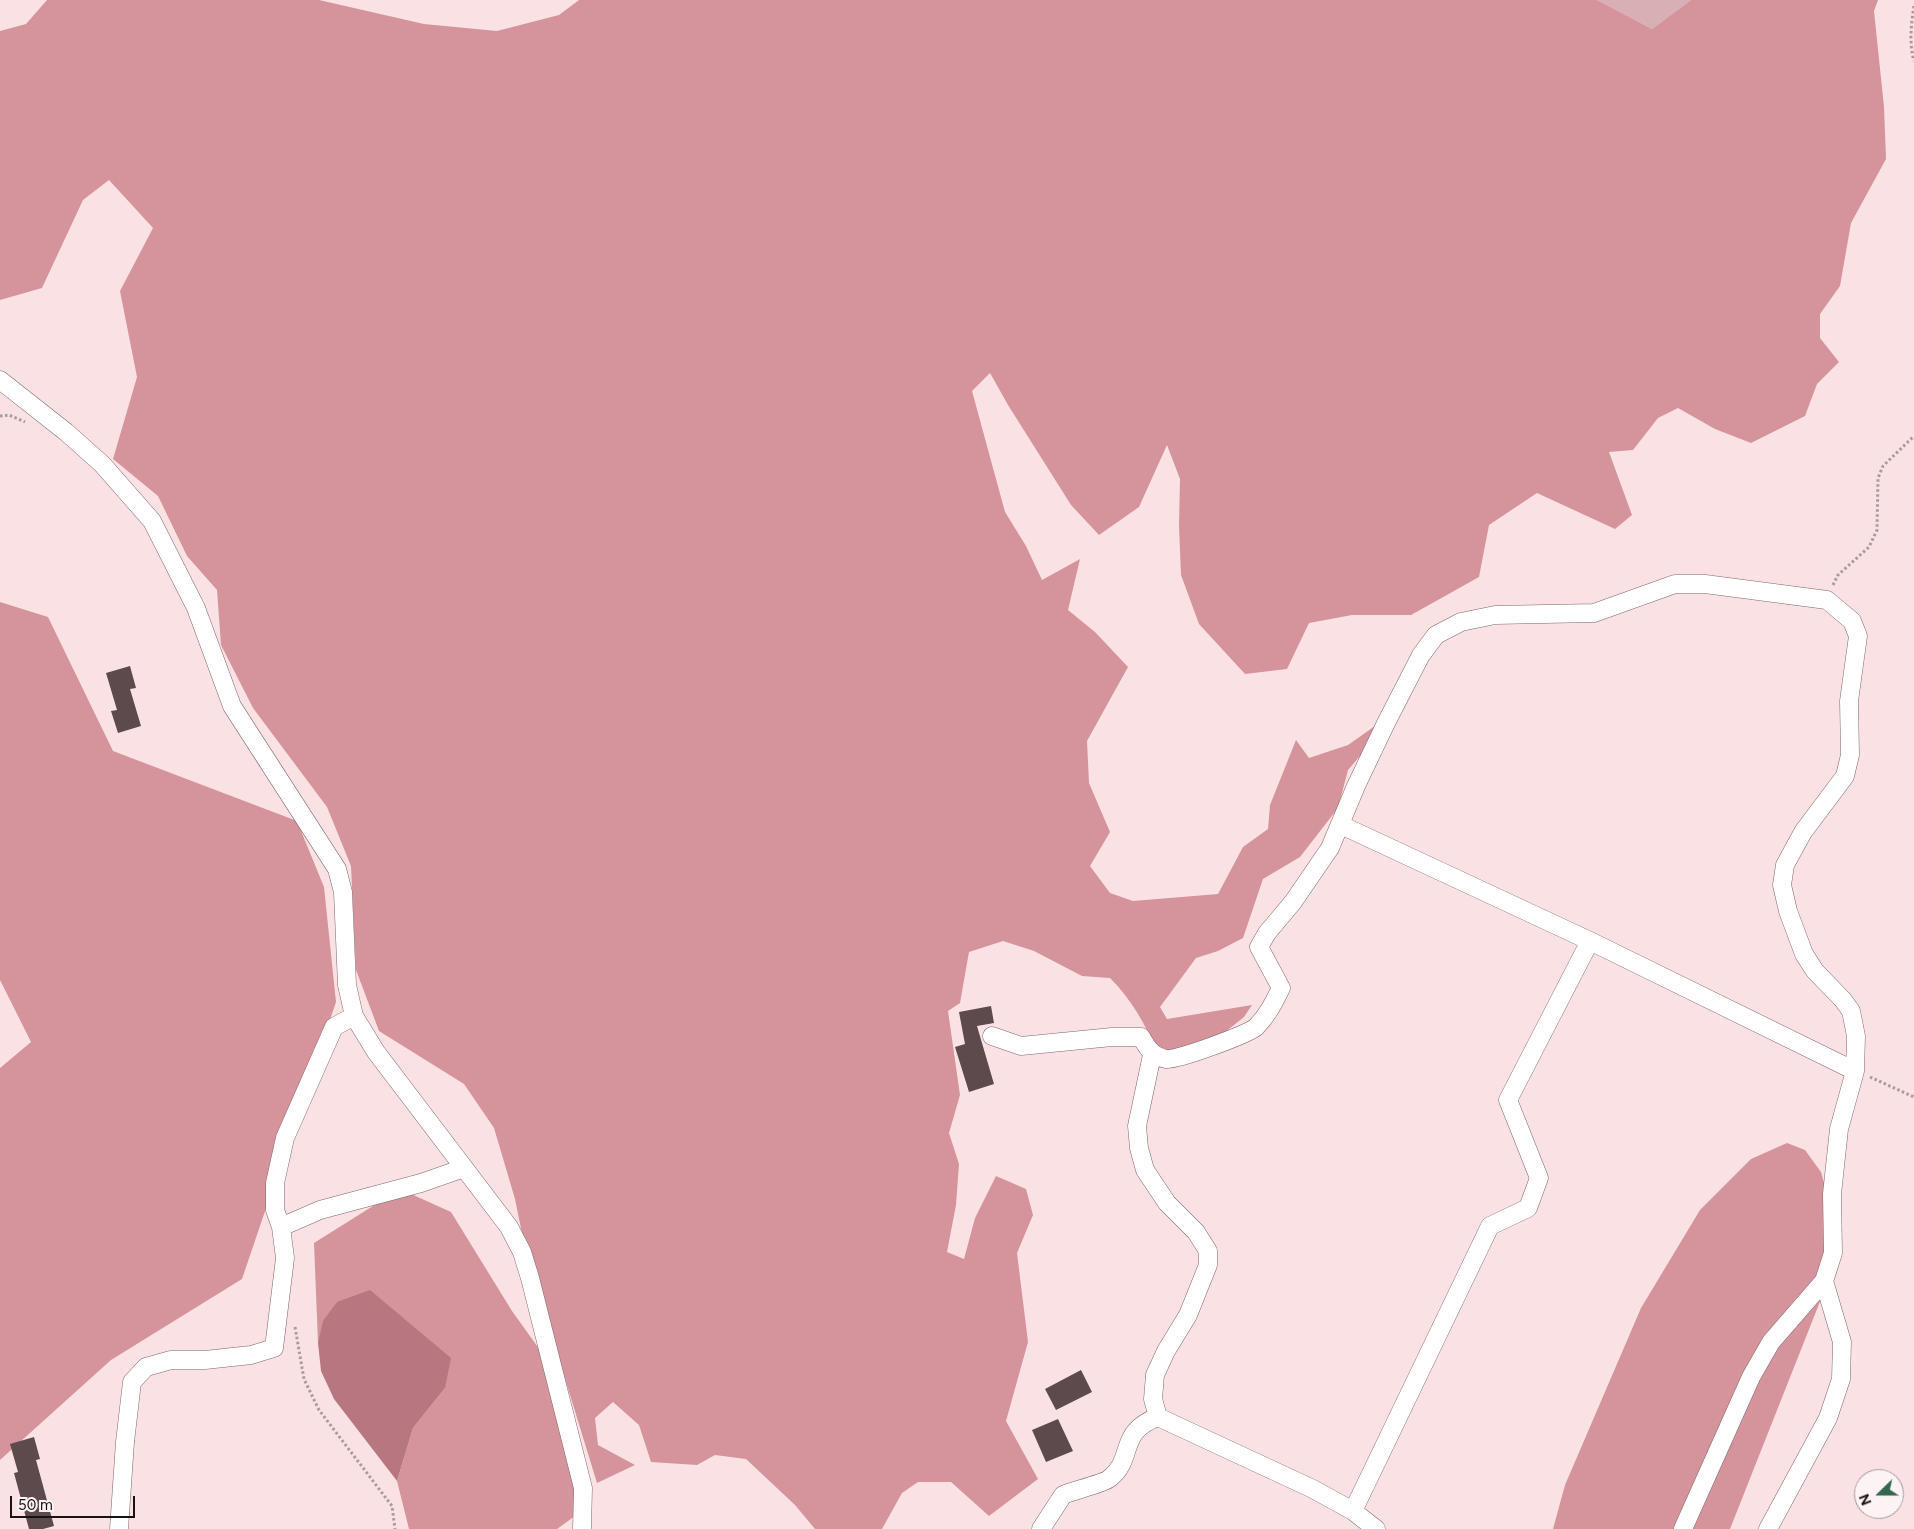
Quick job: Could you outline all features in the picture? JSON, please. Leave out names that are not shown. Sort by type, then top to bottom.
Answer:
[{"type":"street","points":[[0,380],[66,432],[102,464],[152,521],[196,608],[232,706],[337,869],[343,892],[346,985],[354,1016],[376,1052],[509,1227],[522,1252],[583,1488],[582,1529]]},
{"type":"street","points":[[992,1036],[1021,1046],[1112,1037],[1141,1038],[1152,1054],[1168,1059],[1231,1040],[1255,1028],[1272,1008],[1281,988],[1259,948],[1267,932],[1293,902],[1330,848],[1356,786],[1421,655],[1436,635],[1461,622],[1495,615],[1594,613],[1675,584],[1705,584],[1827,600],[1852,621],[1858,636],[1850,701],[1850,755],[1845,776],[1836,791],[1803,832],[1786,865],[1782,885],[1788,911],[1804,954],[1815,971],[1851,1011],[1856,1036],[1855,1071],[1840,1129],[1832,1194],[1832,1253],[1824,1282],[1771,1342],[1751,1377],[1683,1529]]},
{"type":"street","points":[[1341,825],[1590,942],[1855,1071]]},
{"type":"street","points":[[1353,1512],[1490,1226],[1528,1208],[1539,1178],[1508,1100],[1590,942]]},
{"type":"street","points":[[119,1529],[125,1442],[132,1382],[146,1367],[171,1360],[205,1360],[242,1356],[274,1348],[286,1258],[282,1227],[275,1210],[275,1183],[285,1138],[334,1027],[354,1016]]},
{"type":"street","points":[[1152,1054],[1137,1126],[1139,1148],[1143,1163],[1153,1184],[1167,1203],[1196,1232],[1208,1251],[1208,1264],[1188,1315],[1166,1351],[1155,1376],[1153,1399],[1158,1417]]},
{"type":"street","points":[[282,1227],[320,1210],[422,1183],[464,1168]]},
{"type":"street","points":[[1768,1529],[1828,1418],[1840,1379],[1842,1342],[1824,1282]]},
{"type":"street","points":[[1041,1529],[1063,1495],[1108,1480],[1118,1471],[1133,1432],[1144,1422],[1158,1417],[1313,1489],[1353,1512],[1376,1529]]},
{"type":"path","points":[[1914,6],[1911,23],[1914,61]]},
{"type":"path","points":[[1827,600],[1838,575],[1869,547],[1877,530],[1878,478],[1883,466],[1914,436]]},
{"type":"path","points":[[1855,1071],[1914,1097]]},
{"type":"path","points":[[295,1326],[304,1379],[318,1410],[392,1506],[395,1529]]},
{"type":"shaded area","points":[[47,0],[319,0],[424,24],[497,31],[559,15],[579,0],[1597,0],[1652,29],[1691,0],[1878,0],[1874,11],[1884,107],[1886,159],[1851,223],[1840,286],[1820,314],[1820,338],[1839,362],[1817,384],[1805,416],[1751,443],[1715,429],[1678,408],[1658,418],[1633,450],[1609,452],[1632,515],[1615,529],[1537,493],[1489,525],[1479,577],[1411,615],[1352,615],[1309,623],[1287,669],[1245,674],[1199,624],[1181,575],[1180,479],[1167,445],[1139,507],[1099,535],[1071,505],[990,373],[972,391],[1005,512],[1026,546],[1042,580],[1080,559],[1068,610],[1095,632],[1128,667],[1087,741],[1089,783],[1110,832],[1090,866],[1110,893],[1133,901],[1218,894],[1243,847],[1268,829],[1270,805],[1296,740],[1309,758],[1348,745],[1375,726],[1372,742],[1348,770],[1338,808],[1300,857],[1263,879],[1243,938],[1218,951],[1196,958],[1160,1007],[1167,1019],[1252,1005],[1244,1017],[1204,1049],[1157,1052],[1137,1013],[1110,978],[1082,976],[1034,951],[1003,941],[969,952],[960,1003],[948,1011],[960,1095],[949,1133],[959,1164],[956,1205],[947,1252],[964,1259],[975,1218],[996,1176],[1026,1189],[1033,1215],[1017,1253],[1028,1342],[1006,1421],[1038,1479],[989,1516],[951,1482],[918,1482],[902,1493],[882,1529],[815,1529],[795,1505],[746,1459],[715,1455],[697,1465],[651,1462],[639,1425],[613,1402],[595,1418],[598,1445],[635,1465],[597,1483],[525,1248],[515,1199],[494,1128],[464,1084],[379,1031],[356,970],[351,866],[327,807],[253,708],[221,645],[217,590],[187,556],[158,496],[113,459],[137,377],[120,291],[153,228],[109,180],[83,200],[42,288],[0,300],[0,31],[26,24]]},
{"type":"shaded area","points":[[1597,0],[1691,0],[1652,29]]},
{"type":"shaded area","points":[[0,602],[48,617],[113,751],[297,821],[324,887],[336,1002],[242,1279],[111,1360],[0,1460],[0,1068],[31,1042],[0,980]]},
{"type":"shaded area","points":[[1787,1143],[1805,1150],[1821,1172],[1834,1217],[1823,1294],[1730,1529],[1553,1529],[1565,1485],[1641,1308],[1700,1210],[1751,1159]]},
{"type":"shaded area","points":[[400,1189],[451,1212],[512,1311],[555,1371],[582,1511],[557,1529],[409,1529],[397,1481],[413,1428],[445,1388],[337,1302],[318,1343],[314,1243]]},
{"type":"shaded area","points":[[370,1290],[451,1358],[445,1388],[413,1428],[397,1481],[334,1399],[321,1371],[318,1343],[323,1321],[337,1302]]},
{"type":"building","points":[[130,666],[136,688],[130,689],[141,726],[118,733],[111,711],[117,710],[106,673]]},
{"type":"building","points":[[991,1006],[994,1023],[977,1026],[994,1084],[969,1092],[955,1047],[965,1044],[959,1012]]},
{"type":"building","points":[[1081,1370],[1092,1392],[1056,1410],[1045,1389]]},
{"type":"building","points":[[1058,1419],[1073,1451],[1046,1462],[1032,1430]]},
{"type":"building","points":[[34,1437],[40,1459],[36,1460],[54,1526],[43,1529],[29,1529],[14,1473],[18,1472],[10,1444]]}]
